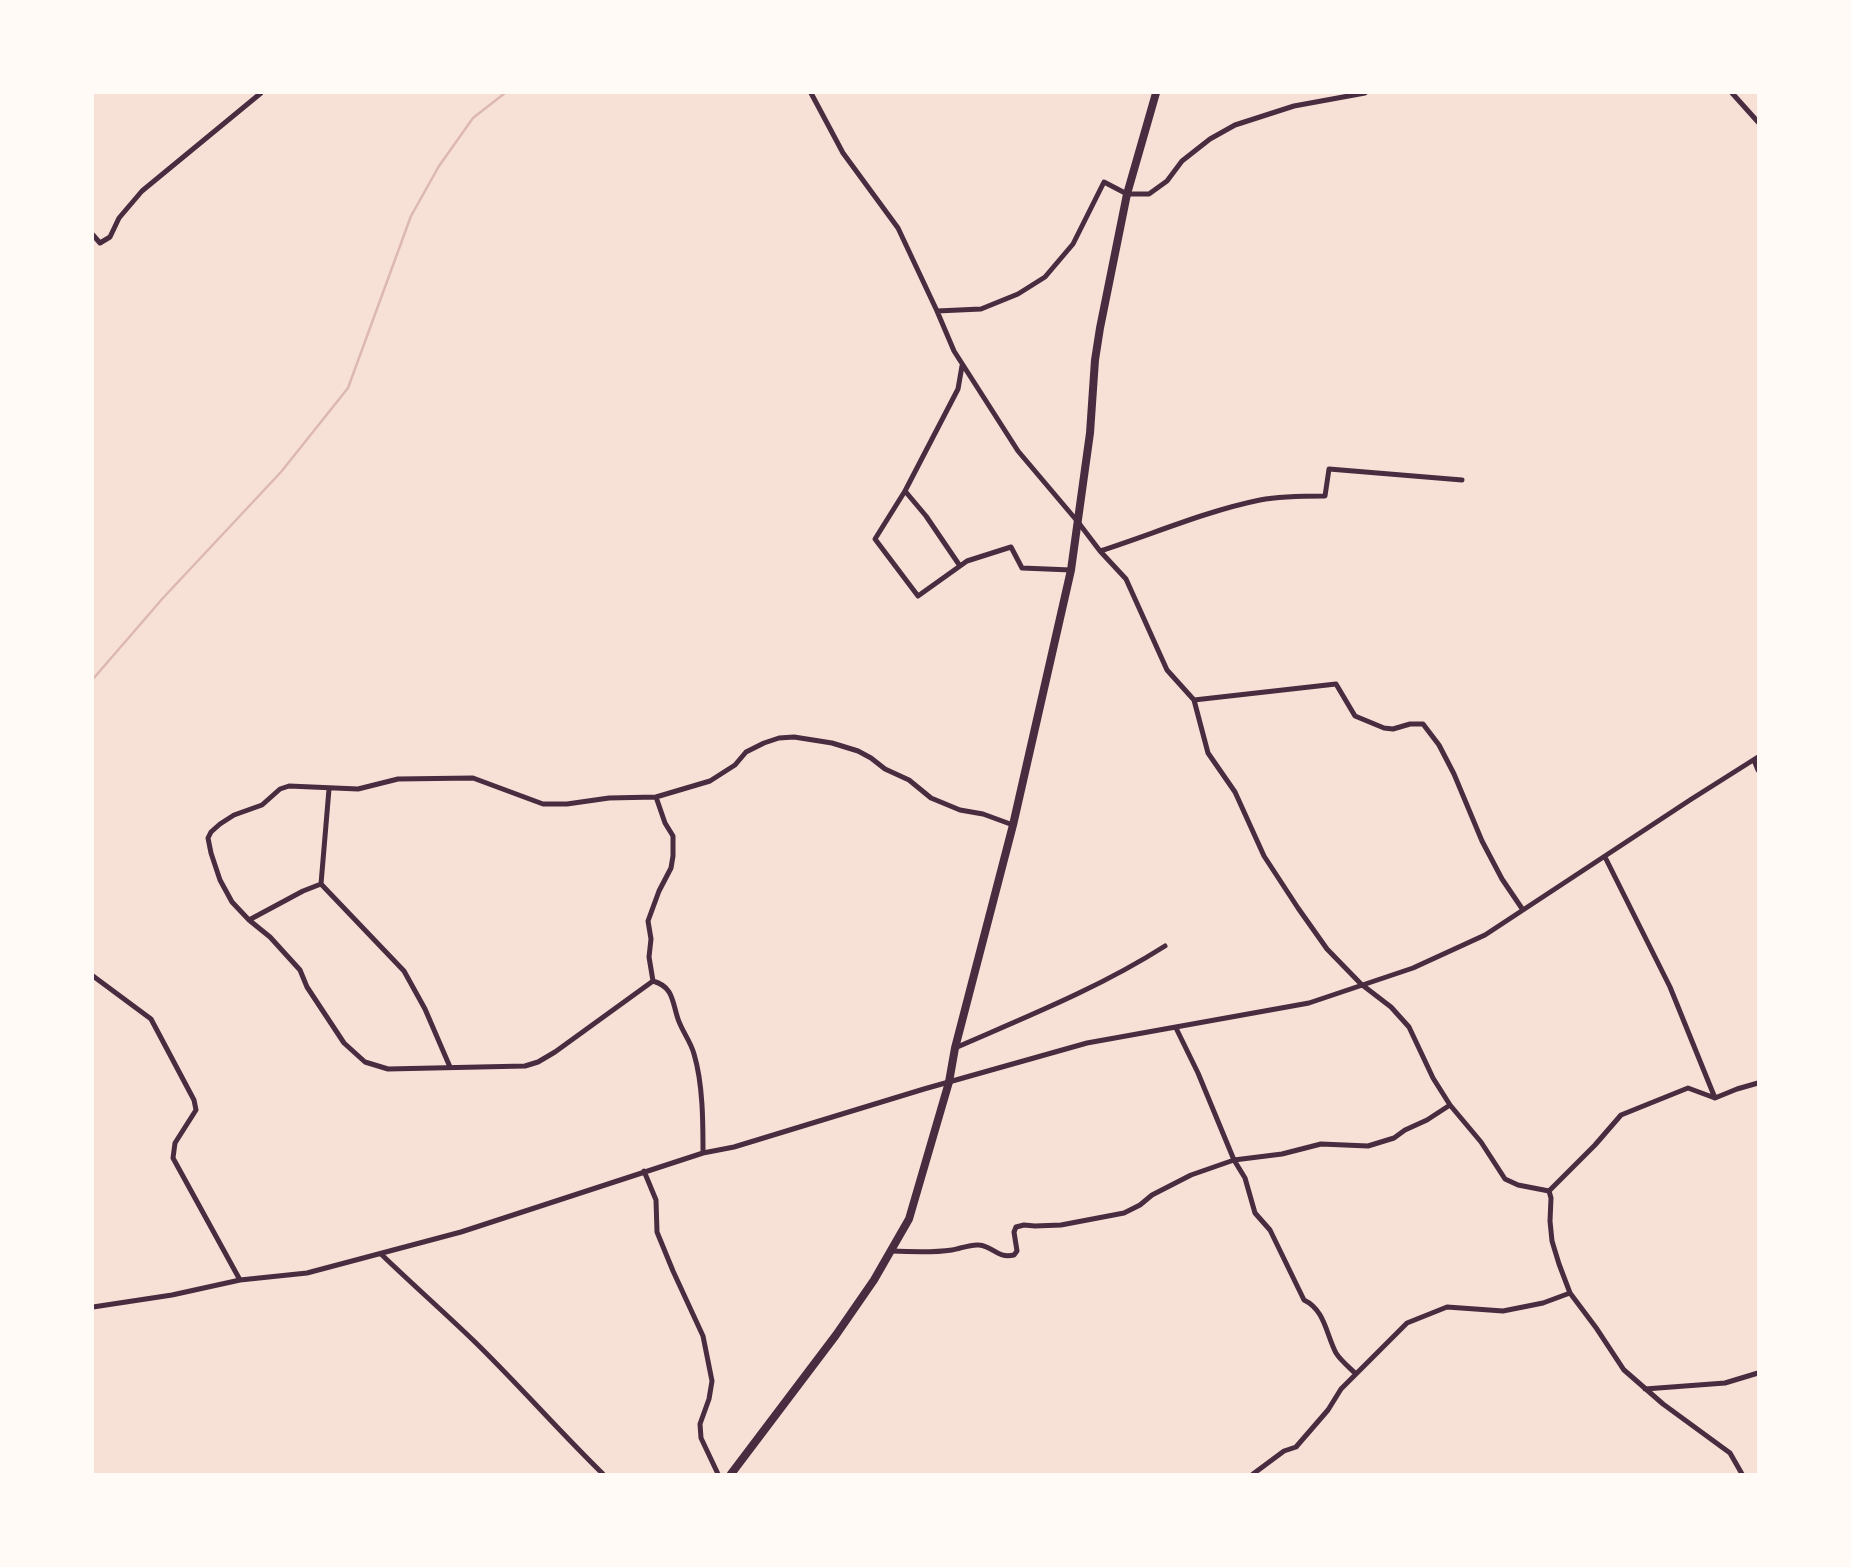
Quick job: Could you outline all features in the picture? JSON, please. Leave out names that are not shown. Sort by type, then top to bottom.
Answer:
[{"type":"main road","points":[[733,1471],[836,1335],[874,1280],[909,1219],[948,1082],[1013,825],[1072,570],[1102,318],[1128,194],[1156,93]]},
{"type":"street","points":[[93,235],[100,243],[110,237],[119,218],[142,191],[261,93]]},
{"type":"street","points":[[811,93],[843,153],[898,228],[962,366],[1018,451],[1126,579],[1167,670],[1194,700],[1208,753],[1235,792],[1264,856],[1298,908],[1327,949],[1409,1027],[1433,1078],[1450,1105],[1481,1142],[1505,1179],[1518,1185],[1549,1191]]},
{"type":"street","points":[[937,310],[981,309],[1018,293],[1045,276],[1073,244],[1104,182],[1128,194],[1149,194],[1167,181],[1182,161],[1210,139],[1236,125],[1294,106],[1366,93]]},
{"type":"street","points":[[1732,93],[1758,122]]},
{"type":"street","points":[[962,366],[958,390],[905,491],[875,538],[918,596],[967,561],[1012,547],[1022,568],[1072,570]]},
{"type":"street","points":[[1100,551],[1217,511],[1261,500],[1325,496],[1329,469],[1462,480]]},
{"type":"street","points":[[905,491],[926,516],[960,566]]},
{"type":"street","points":[[1194,700],[1336,684],[1355,716],[1384,728],[1423,724],[1439,745],[1482,841],[1502,879],[1523,910]]},
{"type":"street","points":[[653,981],[538,1062],[509,1067],[416,1070],[388,1069],[365,1062],[336,1032],[307,987],[300,970],[270,937],[232,902],[220,880],[208,838],[220,824],[234,815],[262,805],[280,789],[289,786],[358,789],[398,779],[473,778],[543,804],[656,797],[710,781],[735,765],[746,752],[779,738],[794,737],[824,741],[858,751],[885,769],[909,780],[931,798],[960,810],[984,814],[1013,825]]},
{"type":"street","points":[[93,1307],[172,1295],[240,1280],[307,1273],[461,1231],[703,1153],[734,1147],[1087,1043],[1309,1003],[1413,968],[1485,935],[1756,759],[1758,770]]},
{"type":"street","points":[[329,789],[321,884],[404,971],[425,1009],[450,1067]]},
{"type":"street","points":[[653,981],[648,921],[671,868],[673,856],[673,836],[665,824],[656,797]]},
{"type":"street","points":[[1605,857],[1670,987],[1715,1098]]},
{"type":"street","points":[[249,919],[321,884]]},
{"type":"street","points":[[955,1048],[1134,966],[1165,946]]},
{"type":"street","points":[[93,976],[151,1019],[194,1100],[196,1110],[175,1143],[173,1158],[240,1280]]},
{"type":"street","points":[[653,981],[662,984],[670,992],[678,1021],[694,1054],[703,1117],[703,1153]]},
{"type":"street","points":[[1176,1028],[1234,1160],[1245,1178],[1255,1213],[1270,1230],[1304,1300],[1313,1304],[1322,1318],[1338,1356],[1356,1374]]},
{"type":"street","points":[[1549,1191],[1621,1115],[1688,1088],[1715,1098],[1758,1083]]},
{"type":"street","points":[[891,1251],[932,1252],[983,1245],[1006,1257],[1014,1255],[1017,1251],[1014,1232],[1016,1227],[1060,1225],[1124,1213],[1191,1175],[1234,1160],[1282,1154],[1321,1144],[1368,1146],[1394,1138],[1450,1105]]},
{"type":"street","points":[[644,1171],[656,1200],[657,1232],[704,1336],[712,1381],[700,1424],[701,1438],[718,1474]]},
{"type":"street","points":[[1549,1191],[1552,1241],[1570,1293],[1624,1370],[1663,1404],[1730,1453],[1742,1474]]},
{"type":"street","points":[[381,1254],[473,1340],[603,1474]]},
{"type":"street","points":[[1253,1474],[1284,1451],[1296,1447],[1328,1410],[1341,1389],[1407,1323],[1447,1307],[1503,1311],[1543,1303],[1570,1293]]},
{"type":"street","points":[[1646,1389],[1725,1383],[1758,1373]]},
{"type":"street","points":[[733,1471],[744,1474]]},
{"type":"waterway","points":[[93,679],[163,598],[281,472],[348,388],[411,216],[439,166],[473,118],[505,93]]}]
